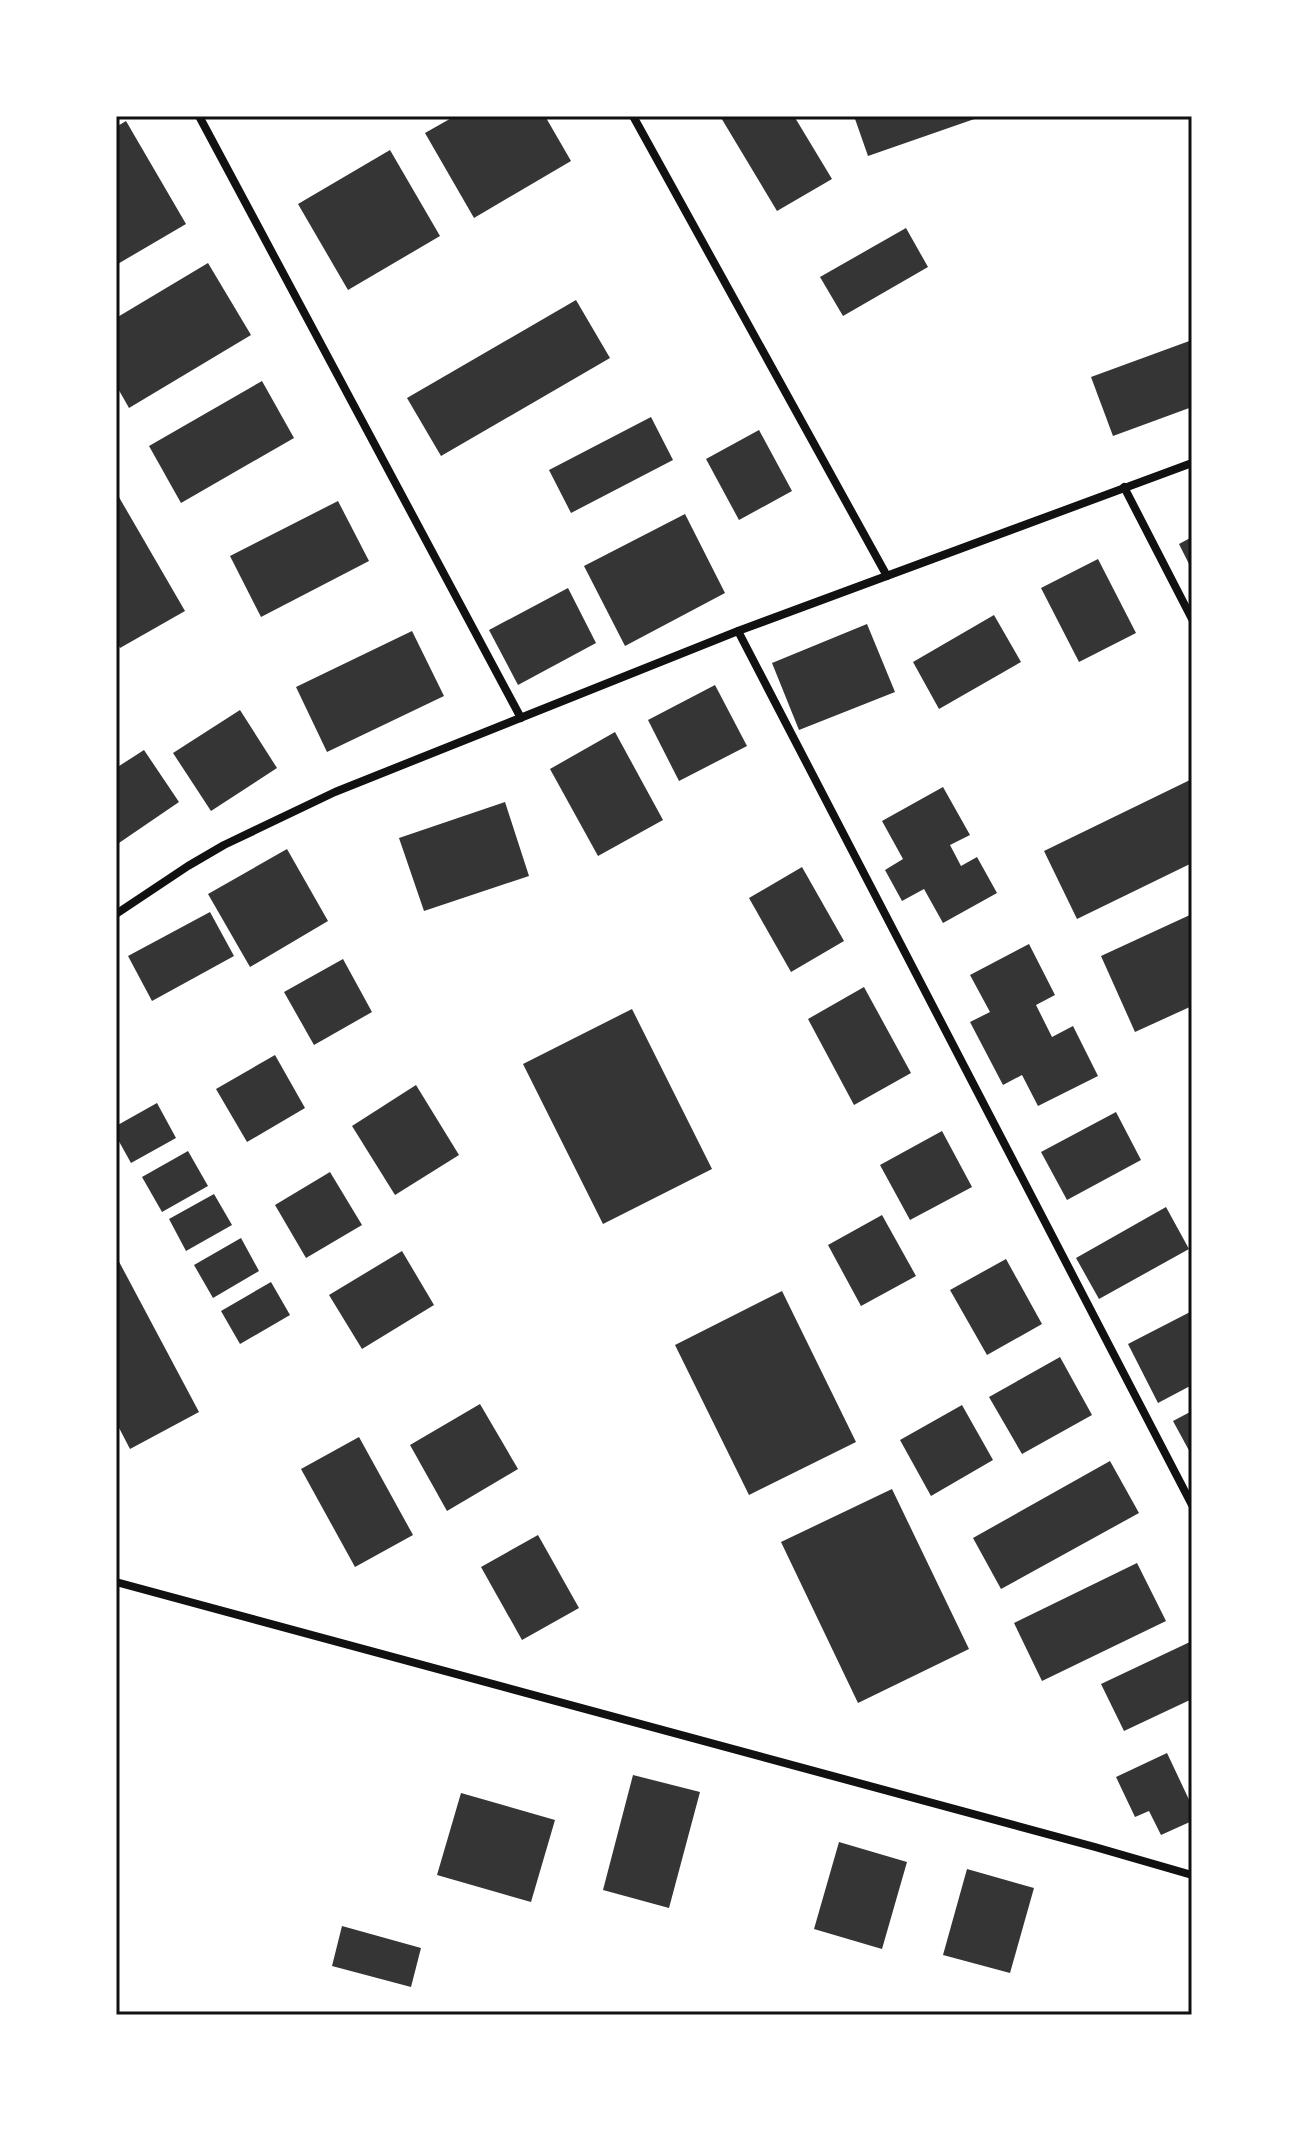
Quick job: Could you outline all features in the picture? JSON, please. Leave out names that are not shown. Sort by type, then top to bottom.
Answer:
[{"type":"street","points":[[199,116],[521,718]]},
{"type":"street","points":[[633,116],[887,576]]},
{"type":"street","points":[[116,914],[188,866],[259,827],[335,792],[738,631],[1192,463]]},
{"type":"street","points":[[1124,487],[1192,619]]},
{"type":"street","points":[[738,631],[1192,1505]]},
{"type":"street","points":[[116,1582],[1192,1875]]},
{"type":"building","points":[[455,116],[545,116],[571,161],[474,218],[425,133]]},
{"type":"building","points":[[720,116],[794,116],[832,179],[777,211]]},
{"type":"building","points":[[854,116],[983,116],[868,156]]},
{"type":"building","points":[[126,121],[186,224],[116,265],[116,127]]},
{"type":"building","points":[[390,150],[440,236],[348,290],[298,204]]},
{"type":"building","points":[[906,228],[928,267],[843,316],[820,277]]},
{"type":"building","points":[[208,263],[251,335],[129,408],[116,385],[116,318]]},
{"type":"building","points":[[576,300],[610,358],[441,456],[407,398]]},
{"type":"building","points":[[1192,340],[1192,407],[1113,436],[1091,377]]},
{"type":"building","points":[[262,381],[294,438],[181,503],[149,446]]},
{"type":"building","points":[[651,417],[673,460],[571,513],[549,470]]},
{"type":"building","points":[[759,430],[792,491],[739,520],[706,459]]},
{"type":"building","points":[[116,492],[185,611],[120,648],[116,640]]},
{"type":"building","points":[[338,501],[369,561],[261,617],[230,556]]},
{"type":"building","points":[[685,514],[725,593],[625,646],[584,566]]},
{"type":"building","points":[[1192,537],[1192,570],[1179,544]]},
{"type":"building","points":[[1098,559],[1136,633],[1079,662],[1041,588]]},
{"type":"building","points":[[568,588],[596,643],[518,685],[489,630]]},
{"type":"building","points":[[994,615],[1021,662],[939,709],[913,662]]},
{"type":"building","points":[[867,624],[895,692],[799,730],[772,663]]},
{"type":"building","points":[[412,631],[444,696],[327,752],[296,687]]},
{"type":"building","points":[[715,685],[747,746],[679,781],[648,720]]},
{"type":"building","points":[[240,710],[277,768],[211,811],[173,753]]},
{"type":"building","points":[[615,732],[663,820],[598,856],[550,769]]},
{"type":"building","points":[[144,750],[179,802],[116,845],[116,768]]},
{"type":"building","points":[[1192,779],[1192,863],[1077,919],[1044,851]]},
{"type":"building","points":[[943,787],[970,835],[950,845],[961,866],[977,857],[997,893],[943,923],[924,889],[902,901],[885,870],[903,859],[882,821]]},
{"type":"building","points":[[505,802],[529,876],[424,911],[399,838]]},
{"type":"building","points":[[287,849],[328,921],[250,967],[208,894]]},
{"type":"building","points":[[802,867],[844,941],[791,972],[749,898]]},
{"type":"building","points":[[210,912],[234,956],[152,1001],[128,956]]},
{"type":"building","points":[[1192,914],[1192,1006],[1135,1032],[1101,956]]},
{"type":"building","points":[[1029,944],[1055,995],[1036,1005],[1052,1037],[1073,1026],[1098,1076],[1038,1106],[1022,1075],[1003,1085],[970,1022],[990,1012],[970,975]]},
{"type":"building","points":[[343,959],[372,1012],[314,1045],[284,992]]},
{"type":"building","points":[[864,987],[911,1073],[854,1105],[808,1019]]},
{"type":"building","points":[[632,1009],[712,1169],[603,1224],[523,1064]]},
{"type":"building","points":[[275,1055],[305,1108],[247,1142],[216,1089]]},
{"type":"building","points":[[416,1085],[459,1155],[395,1195],[352,1126]]},
{"type":"building","points":[[157,1103],[176,1138],[131,1163],[116,1136],[116,1126]]},
{"type":"building","points":[[1116,1112],[1141,1160],[1067,1200],[1041,1152]]},
{"type":"building","points":[[942,1131],[972,1187],[910,1220],[880,1165]]},
{"type":"building","points":[[188,1151],[208,1186],[162,1212],[142,1177]]},
{"type":"building","points":[[330,1172],[362,1225],[306,1258],[275,1205]]},
{"type":"building","points":[[214,1194],[232,1225],[186,1251],[169,1219]]},
{"type":"building","points":[[1166,1207],[1189,1249],[1099,1299],[1076,1258]]},
{"type":"building","points":[[882,1215],[916,1276],[861,1306],[828,1245]]},
{"type":"building","points":[[241,1238],[259,1271],[213,1298],[194,1265]]},
{"type":"building","points":[[402,1251],[434,1305],[362,1349],[329,1295]]},
{"type":"building","points":[[116,1256],[199,1412],[130,1449],[116,1422]]},
{"type":"building","points":[[1006,1259],[1042,1324],[987,1355],[950,1290]]},
{"type":"building","points":[[271,1282],[290,1315],[240,1344],[221,1311]]},
{"type":"building","points":[[782,1291],[856,1442],[749,1495],[675,1345]]},
{"type":"building","points":[[1192,1311],[1192,1385],[1158,1403],[1128,1344]]},
{"type":"building","points":[[1060,1357],[1092,1415],[1022,1454],[989,1397]]},
{"type":"building","points":[[480,1404],[518,1469],[447,1511],[410,1445]]},
{"type":"building","points":[[962,1405],[993,1460],[931,1496],[900,1440]]},
{"type":"building","points":[[1192,1411],[1192,1456],[1173,1421]]},
{"type":"building","points":[[359,1437],[413,1535],[355,1567],[301,1469]]},
{"type":"building","points":[[1110,1461],[1139,1513],[1001,1589],[973,1538]]},
{"type":"building","points":[[892,1489],[969,1649],[858,1703],[781,1542]]},
{"type":"building","points":[[538,1535],[579,1608],[522,1640],[481,1567]]},
{"type":"building","points":[[1137,1563],[1166,1621],[1042,1681],[1014,1623]]},
{"type":"building","points":[[1192,1641],[1192,1699],[1124,1731],[1101,1684]]},
{"type":"building","points":[[1167,1753],[1192,1806],[1192,1821],[1161,1835],[1149,1811],[1135,1817],[1116,1777]]},
{"type":"building","points":[[633,1775],[700,1792],[669,1908],[603,1890]]},
{"type":"building","points":[[461,1793],[555,1820],[531,1902],[437,1875]]},
{"type":"building","points":[[839,1842],[907,1862],[882,1949],[814,1929]]},
{"type":"building","points":[[967,1869],[1034,1888],[1010,1973],[943,1955]]},
{"type":"building","points":[[342,1926],[421,1948],[411,1987],[332,1966]]}]
